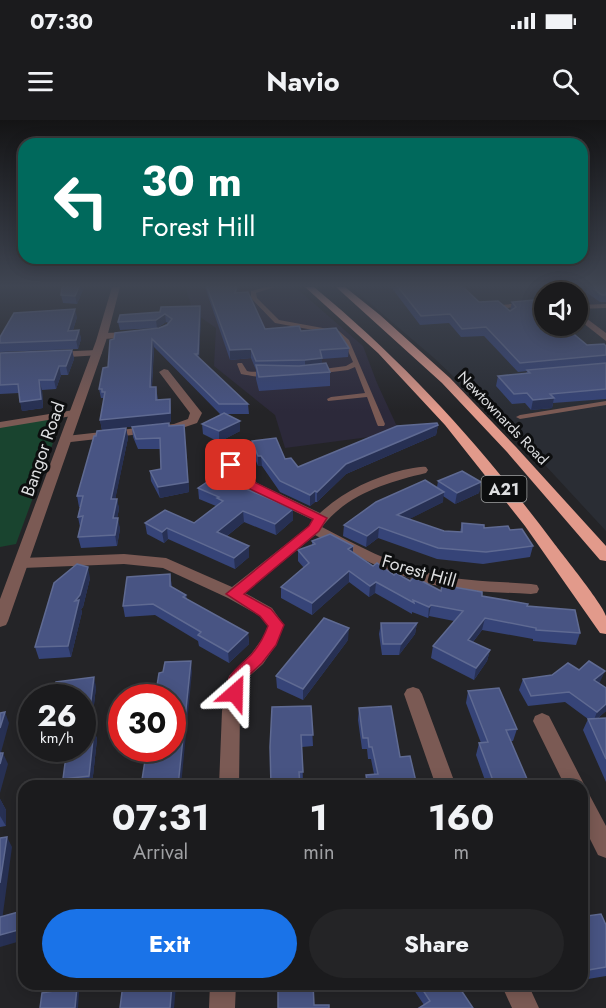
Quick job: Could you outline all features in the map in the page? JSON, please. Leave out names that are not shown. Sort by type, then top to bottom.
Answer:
[{"type":"highway","name":"A21","points":[[356,328],[391,359],[460,434],[564,567],[606,628]]},
{"type":"highway","name":"Newtownards Road","points":[[388,328],[462,396],[606,556]]},
{"type":"street","name":"Bangor Road","points":[[0,621],[105,328]]},
{"type":"street","points":[[103,336],[144,334]]},
{"type":"street","points":[[43,355],[97,353]]},
{"type":"street","points":[[66,440],[176,427],[193,421],[196,413],[164,372]]},
{"type":"street","points":[[0,425],[74,413]]},
{"type":"street","name":"Forest Hill","points":[[231,465],[252,486],[317,523],[364,555],[446,582],[531,589]]},
{"type":"street","points":[[234,594],[358,489],[378,480],[422,470]]},
{"type":"street","points":[[22,563],[124,559],[166,563],[234,594],[266,612],[276,625],[270,641],[256,659],[238,676],[231,711],[229,780]]},
{"type":"street","points":[[413,694],[444,780]]},
{"type":"street","points":[[542,722],[571,780]]},
{"type":"street","points":[[588,813],[606,848]]},
{"type":"street","points":[[222,1008],[223,990]]},
{"type":"street","points":[[517,990],[526,1008]]},
{"type":"lane","points":[[316,328],[337,332],[347,341],[381,424]]},
{"type":"lane","points":[[311,372],[348,368],[357,363]]},
{"type":"lane","points":[[240,364],[244,372],[256,375],[278,374]]},
{"type":"lane","points":[[331,399],[369,395]]},
{"type":"lane","points":[[520,417],[606,403]]},
{"type":"shaded area","points":[[216,328],[343,328],[363,346],[400,433],[285,448],[275,415],[214,366]]},
{"type":"shaded area","points":[[399,328],[534,328],[534,336],[588,336],[588,328],[606,328],[606,531],[532,451]]},
{"type":"green space","points":[[55,418],[61,421],[16,544],[0,547],[0,427]]},
{"type":"building","points":[[5,328],[79,330],[76,340],[0,343],[0,337]]},
{"type":"building","points":[[155,328],[199,328],[198,354],[195,354],[248,404],[219,404],[152,339],[150,387],[156,387],[156,400],[170,399],[170,413],[100,420],[105,392],[99,389],[103,368],[108,367],[110,340],[114,339],[115,333]]},
{"type":"building","points":[[222,328],[300,328],[301,331],[336,328],[349,348],[320,350],[322,358],[256,361],[251,349],[230,350]]},
{"type":"building","points":[[487,328],[534,328],[534,336],[576,336],[587,345],[604,344],[606,355],[520,363]]},
{"type":"building","points":[[72,350],[66,366],[59,366],[54,380],[39,380],[41,399],[20,402],[18,384],[0,385],[0,353]]},
{"type":"building","points":[[326,363],[330,372],[259,377],[256,365],[299,366]]},
{"type":"building","points":[[606,363],[606,389],[550,394],[554,398],[533,400],[527,393],[514,394],[498,376],[530,373],[527,370]]},
{"type":"building","points":[[224,413],[240,421],[219,431],[202,424]]},
{"type":"building","points":[[169,423],[169,426],[184,425],[188,482],[158,487],[150,471],[161,469],[160,438],[136,439],[132,427]]},
{"type":"building","points":[[437,423],[438,425],[346,464],[317,492],[310,495],[280,481],[261,456],[258,456],[252,441],[276,438],[285,459],[291,458],[298,467],[397,426]]},
{"type":"building","points":[[126,428],[111,499],[117,499],[113,518],[118,518],[115,535],[78,537],[83,516],[78,517],[83,496],[77,496],[94,436],[97,431]]},
{"type":"building","points":[[462,471],[481,482],[457,493],[438,481]]},
{"type":"building","points":[[216,476],[293,509],[275,524],[243,511],[217,532],[249,546],[234,558],[167,528],[162,532],[145,523],[165,510],[194,523],[223,501],[198,488]]},
{"type":"building","points":[[425,480],[444,492],[397,515],[444,531],[462,532],[462,523],[484,525],[484,528],[508,526],[510,530],[522,529],[533,546],[486,552],[438,548],[379,527],[367,536],[344,525],[376,502]]},
{"type":"building","points":[[330,534],[353,546],[348,549],[373,566],[377,563],[394,575],[396,573],[410,581],[414,577],[441,591],[442,585],[482,592],[482,596],[528,604],[527,606],[575,610],[580,633],[536,630],[536,628],[485,618],[468,640],[490,650],[476,668],[433,646],[463,611],[431,605],[429,607],[413,600],[414,603],[376,582],[370,586],[349,571],[312,603],[281,587],[309,563],[298,550],[315,544],[312,541]]},
{"type":"building","points":[[77,564],[88,567],[80,595],[75,601],[79,600],[68,646],[35,647],[54,583]]},
{"type":"building","points":[[170,574],[170,586],[186,595],[183,597],[248,633],[228,652],[198,635],[201,632],[153,604],[123,606],[127,577]]},
{"type":"building","points":[[324,618],[349,628],[303,689],[276,676]]},
{"type":"building","points":[[381,623],[417,623],[401,644],[383,644]]},
{"type":"building","points":[[191,661],[186,709],[186,684],[157,684],[159,673],[163,672],[165,662]]},
{"type":"building","points":[[589,661],[605,671],[594,680],[606,688],[606,704],[597,712],[569,692],[531,696],[523,679],[552,675],[568,663],[579,670]]},
{"type":"building","points":[[94,677],[93,684],[56,684],[56,682]]},
{"type":"building","points":[[499,688],[517,729],[506,730],[527,780],[493,780],[479,743],[488,742],[468,691]]},
{"type":"building","points":[[311,706],[313,735],[301,735],[303,772],[299,772],[300,780],[271,780],[272,707]]},
{"type":"building","points":[[391,706],[400,757],[410,756],[416,780],[367,780],[366,775],[378,774],[372,747],[369,747],[368,738],[363,738],[359,708]]},
{"type":"building","points":[[5,712],[0,728],[0,713]]},
{"type":"building","points":[[606,718],[606,759],[588,719]]},
{"type":"building","points":[[65,762],[91,762],[89,776],[63,779]]},
{"type":"building","points":[[145,762],[180,762],[179,780],[142,780]]},
{"type":"building","points":[[7,837],[0,883],[0,838]]},
{"type":"building","points":[[18,912],[18,930],[0,935],[0,917]]},
{"type":"building","points":[[601,914],[606,925],[606,967],[588,970],[588,916]]},
{"type":"building","points":[[77,990],[75,1008],[40,1008],[42,993]]},
{"type":"building","points":[[122,990],[172,990],[170,1008],[120,1008]]},
{"type":"building","points":[[278,990],[313,990],[314,1005],[329,1005],[329,1008],[278,1008]]},
{"type":"building","points":[[423,990],[461,990],[473,1008],[419,1008],[430,1001]]},
{"type":"route","points":[[231,465],[252,486],[320,518],[314,529],[234,594],[266,612],[276,625],[270,641],[256,659],[238,676],[235,693]]}]
